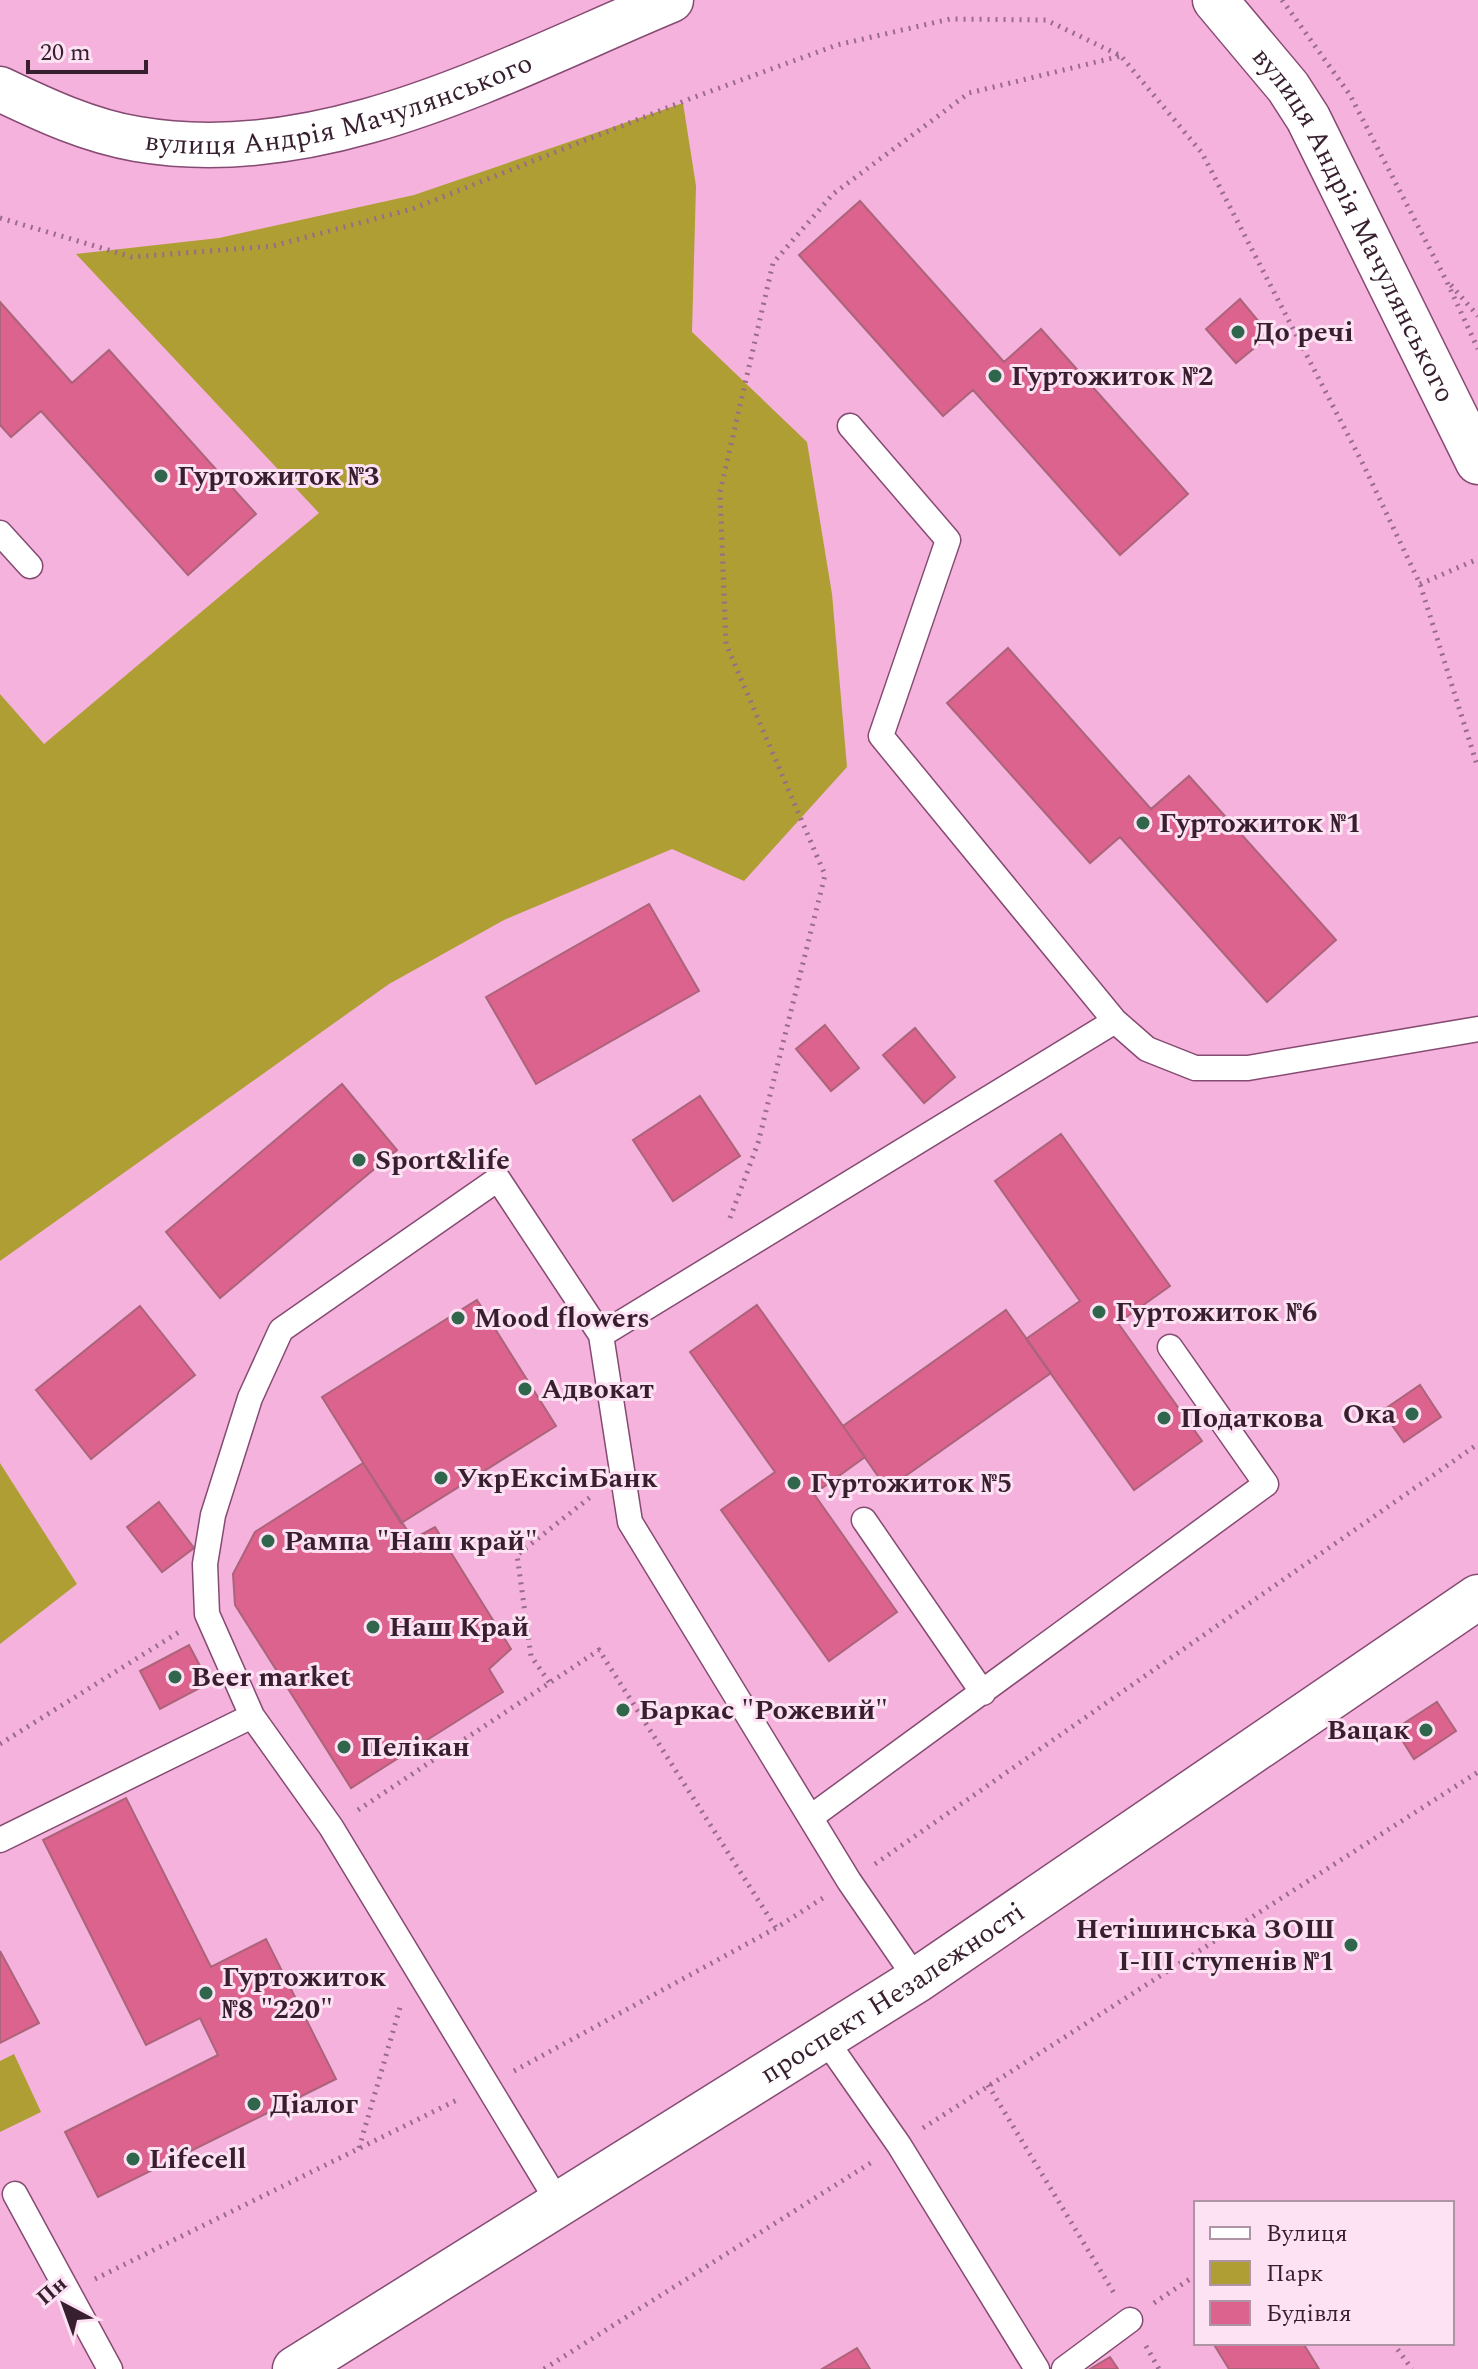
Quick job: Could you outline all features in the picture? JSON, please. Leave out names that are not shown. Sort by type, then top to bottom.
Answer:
[{"type":"main road","name":"вулиця Андрія Мачулянського","points":[[0,89],[72,120],[137,139],[192,145],[280,139],[357,124],[441,96],[671,0]]},
{"type":"main road","name":"вулиця Андрія Мачулянського","points":[[1215,0],[1288,87],[1308,118],[1478,462]]},
{"type":"main road","name":"проспект Незалежності","points":[[295,2369],[917,1980],[1478,1597]]},
{"type":"lane","points":[[850,426],[948,540],[881,736],[1115,1021],[1147,1049],[1195,1068],[1248,1068],[1478,1029]]},
{"type":"lane","points":[[0,533],[30,566]]},
{"type":"lane","points":[[601,1335],[1115,1021]]},
{"type":"lane","points":[[558,2202],[490,2084],[331,1827],[252,1716],[207,1614],[205,1564],[213,1515],[250,1398],[281,1330],[498,1179],[601,1335],[630,1522],[849,1881],[917,1980]]},
{"type":"lane","points":[[811,1817],[1266,1484],[1170,1347]]},
{"type":"lane","points":[[864,1520],[983,1693]]},
{"type":"lane","points":[[0,1840],[252,1716]]},
{"type":"lane","points":[[825,2039],[899,2145],[1037,2369]]},
{"type":"lane","points":[[15,2194],[110,2369]]},
{"type":"lane","points":[[1064,2369],[1130,2320]]},
{"type":"path","points":[[1282,0],[1350,95],[1447,282],[1478,349]]},
{"type":"path","points":[[0,218],[132,257],[273,246],[412,209],[692,98],[837,45],[950,19],[1046,20],[1121,56],[1202,153],[1364,466],[1420,584],[1478,768]]},
{"type":"path","points":[[711,1268],[758,1143],[825,875],[726,644],[720,492],[773,263],[833,194],[969,93],[1121,56]]},
{"type":"path","points":[[1447,282],[1478,316]]},
{"type":"path","points":[[1420,584],[1478,559]]},
{"type":"path","points":[[68,2293],[490,2084],[776,1928],[849,1881],[1478,1444]]},
{"type":"path","points":[[549,1682],[531,1656],[517,1555],[582,1501],[624,1479]]},
{"type":"path","points":[[0,1744],[207,1614]]},
{"type":"path","points":[[331,1827],[599,1650],[776,1928]]},
{"type":"path","points":[[544,2369],[899,2145],[1478,1772]]},
{"type":"path","points":[[359,2149],[414,1961]]},
{"type":"path","points":[[988,2085],[1159,2369]]},
{"type":"path","points":[[1130,2320],[1194,2276]]},
{"type":"path","points":[[1394,2345],[1412,2369]]},
{"type":"green space","points":[[683,103],[696,186],[692,332],[807,442],[832,594],[847,767],[744,881],[672,849],[504,920],[389,984],[0,1261],[0,694],[44,744],[319,513],[76,254],[219,238],[414,195]]},
{"type":"green space","points":[[0,1463],[77,1584],[0,1644]]},
{"type":"green space","points":[[14,2054],[41,2112],[0,2132],[0,2061]]},
{"type":"building","name":"Гуртожиток №2","points":[[860,201],[1004,362],[1041,329],[1188,494],[1120,555],[973,390],[943,416],[799,255]]},
{"type":"building","name":"До речі","points":[[1240,299],[1270,335],[1236,363],[1206,329]]},
{"type":"building","name":"Гуртожиток №3","points":[[0,302],[72,383],[109,350],[256,514],[188,575],[41,411],[11,437],[0,425]]},
{"type":"building","name":"Гуртожиток №1","points":[[1008,648],[1151,809],[1189,776],[1336,940],[1267,1002],[1120,837],[1090,863],[947,703]]},
{"type":"building","points":[[649,904],[699,991],[536,1084],[486,997]]},
{"type":"building","points":[[825,1025],[859,1068],[831,1091],[796,1049]]},
{"type":"building","points":[[915,1028],[955,1077],[924,1103],[883,1055]]},
{"type":"building","points":[[342,1084],[397,1150],[220,1298],[166,1232]]},
{"type":"building","points":[[700,1096],[740,1156],[673,1201],[633,1140]]},
{"type":"building","name":"Гуртожиток №6","points":[[1061,1134],[1170,1286],[1118,1323],[1202,1441],[1134,1490],[1026,1339],[1080,1301],[995,1181]]},
{"type":"building","points":[[477,1300],[556,1426],[401,1523],[322,1397]]},
{"type":"building","name":"Гуртожиток №5","points":[[757,1305],[865,1457],[814,1494],[897,1612],[829,1661],[721,1510],[775,1472],[690,1352]]},
{"type":"building","points":[[140,1306],[195,1375],[91,1459],[36,1390]]},
{"type":"building","points":[[1006,1310],[1051,1373],[887,1489],[843,1426]]},
{"type":"building","name":"Ока","points":[[1420,1385],[1441,1417],[1404,1442],[1382,1411]]},
{"type":"building","name":"Наш Край","points":[[363,1463],[413,1539],[435,1527],[511,1649],[489,1669],[503,1692],[351,1788],[235,1605],[233,1574],[255,1532]]},
{"type":"building","points":[[159,1502],[194,1548],[162,1572],[127,1527]]},
{"type":"building","name":"Beer market","points":[[189,1645],[209,1683],[160,1709],[140,1671]]},
{"type":"building","name":"Вацак","points":[[1437,1702],[1456,1731],[1414,1759],[1395,1729]]},
{"type":"building","name":"Гуртожиток №8 \"220\"","points":[[126,1798],[211,1967],[266,1939],[336,2079],[98,2197],[65,2132],[218,2055],[200,2018],[146,2045],[43,1840]]},
{"type":"building","points":[[0,1951],[39,2023],[0,2043]]},
{"type":"building","points":[[1214,2345],[1304,2345],[1319,2369],[1229,2369]]},
{"type":"building","points":[[857,2348],[870,2369],[822,2369]]},
{"type":"building","points":[[1110,2357],[1118,2369],[1090,2369]]},
{"type":"place","name":"До речі","points":[[1238,332]]},
{"type":"place","name":"Гуртожиток №2","points":[[995,376]]},
{"type":"place","name":"Гуртожиток №3","points":[[161,476]]},
{"type":"place","name":"Гуртожиток №1","points":[[1143,823]]},
{"type":"place","name":"Sport&life","points":[[359,1160]]},
{"type":"place","name":"Гуртожиток №6","points":[[1099,1312]]},
{"type":"place","name":"Mood flowers","points":[[458,1318]]},
{"type":"place","name":"Адвокат","points":[[525,1389]]},
{"type":"place","name":"Ока","points":[[1412,1414]]},
{"type":"place","name":"Податкова","points":[[1164,1418]]},
{"type":"place","name":"УкрЕксімБанк","points":[[441,1478]]},
{"type":"place","name":"Гуртожиток №5","points":[[794,1483]]},
{"type":"place","name":"Рампа \"Наш край\"","points":[[268,1541]]},
{"type":"place","name":"Наш Край","points":[[373,1627]]},
{"type":"place","name":"Beer market","points":[[175,1677]]},
{"type":"place","name":"Баркас \"Рожевий\"","points":[[623,1710]]},
{"type":"place","name":"Вацак","points":[[1426,1730]]},
{"type":"place","name":"Пелікан","points":[[344,1747]]},
{"type":"place","name":"Нетішинська ЗОШ І-ІІІ ступенів №1","points":[[1351,1945]]},
{"type":"place","name":"Гуртожиток №8 \"220\"","points":[[206,1993]]},
{"type":"place","name":"Діалог","points":[[254,2104]]},
{"type":"place","name":"Lifecell","points":[[133,2159]]}]
